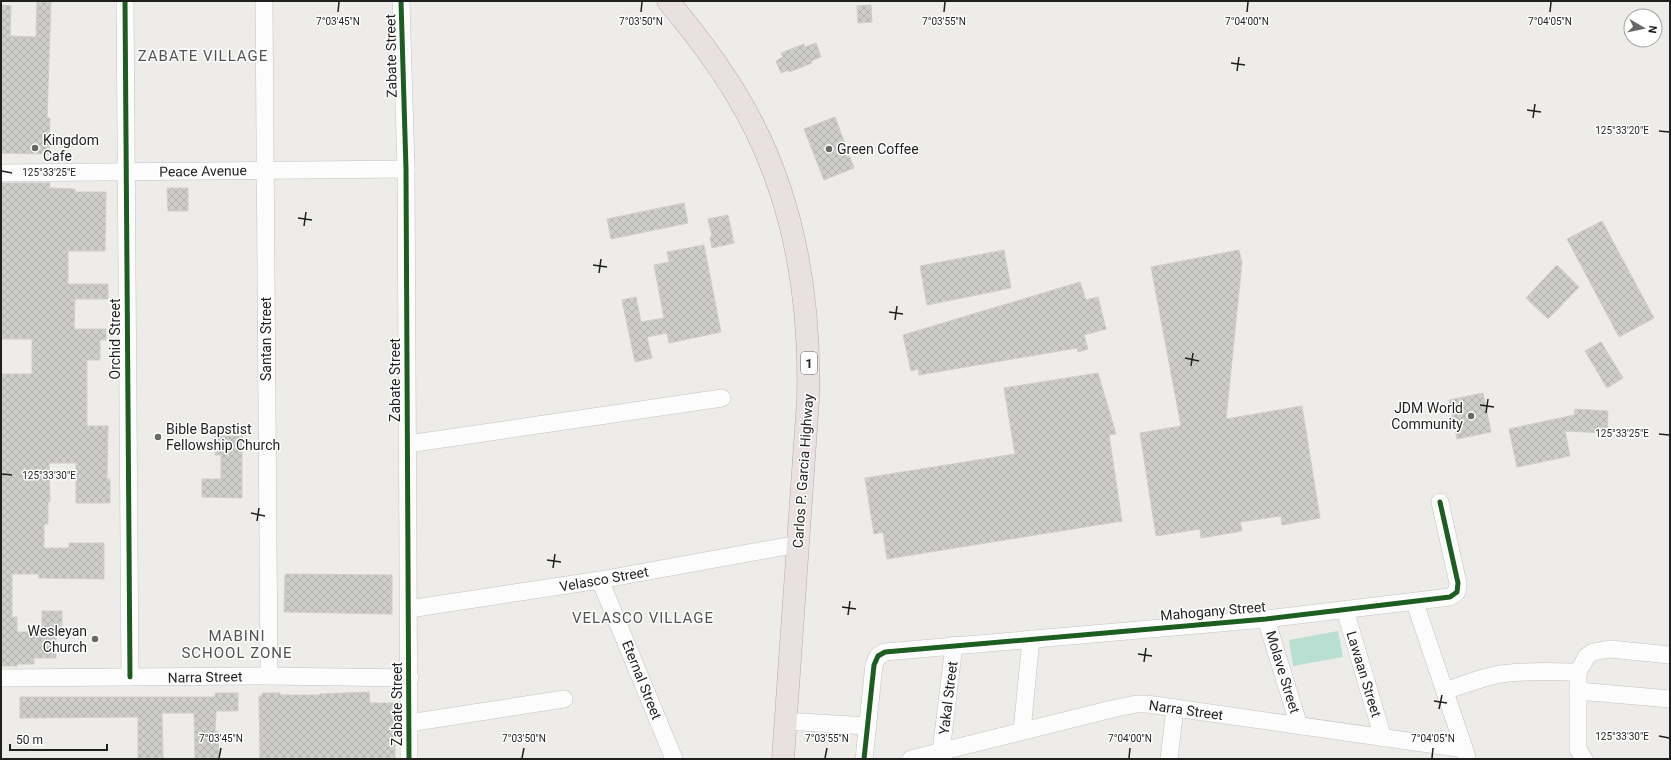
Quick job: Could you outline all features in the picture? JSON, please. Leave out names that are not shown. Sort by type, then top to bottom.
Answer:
[{"type":"highway","name":"Carlos P. Garcia Highway","points":[[668,1],[694,32],[717,64],[737,95],[753,124],[783,199],[795,240],[802,280],[809,361],[806,434],[783,759]]},
{"type":"street","name":"Orchid Street","points":[[125,1],[130,677]]},
{"type":"street","name":"Santan Street","points":[[264,1],[269,676]]},
{"type":"street","name":"Zabate Street","points":[[401,1],[406,168],[410,759]]},
{"type":"street","name":"Peace Avenue","points":[[1,173],[406,168]]},
{"type":"street","points":[[408,444],[722,398]]},
{"type":"street","name":"Mahogany Street","points":[[868,726],[873,670],[878,656],[890,651],[1266,619],[1450,598],[1457,592],[1458,583],[1440,502]]},
{"type":"street","name":"Velasco Street","points":[[409,609],[600,580],[798,544]]},
{"type":"street","name":"Eternal Street","points":[[600,580],[674,759]]},
{"type":"street","points":[[1415,602],[1466,754]]},
{"type":"street","name":"Lawaan Street","points":[[1345,610],[1383,738]]},
{"type":"street","name":"Molave Street","points":[[1266,619],[1299,726]]},
{"type":"street","points":[[1022,731],[1031,639]]},
{"type":"street","name":"Yakal Street","points":[[941,752],[954,645]]},
{"type":"street","points":[[1584,759],[1578,749],[1578,672],[1587,656],[1600,649],[1610,648],[1670,655]]},
{"type":"street","points":[[1445,691],[1480,679],[1501,674],[1521,672],[1578,672]]},
{"type":"street","name":"Narra Street","points":[[1,678],[269,676],[410,678]]},
{"type":"street","points":[[1578,690],[1670,698]]},
{"type":"street","points":[[409,722],[564,699]]},
{"type":"street","name":"Narra Street","points":[[912,759],[1124,706],[1147,704],[1383,738],[1466,754]]},
{"type":"street","points":[[1168,759],[1175,708]]},
{"type":"street","points":[[785,721],[868,726],[864,759]]},
{"type":"green space","points":[[1338,631],[1343,657],[1293,666],[1289,640]]},
{"type":"building","points":[[37,1],[51,1],[47,118],[50,118],[49,154],[1,153],[1,5],[11,6],[10,36],[36,37]]},
{"type":"building","points":[[871,5],[872,22],[858,23],[857,6]]},
{"type":"building","points":[[816,43],[821,57],[811,61],[812,63],[789,72],[788,70],[781,73],[776,61],[783,57],[781,53],[804,44],[805,47]]},
{"type":"building","name":"Green Coffee","points":[[835,117],[854,168],[824,180],[804,129]]},
{"type":"building","points":[[1,183],[50,183],[49,188],[75,189],[75,192],[106,192],[105,251],[68,251],[68,284],[108,284],[108,299],[75,299],[74,329],[106,329],[106,340],[100,340],[100,360],[87,360],[87,426],[108,426],[107,479],[110,479],[110,503],[76,503],[76,463],[49,463],[50,502],[48,502],[48,524],[44,524],[44,548],[69,548],[69,543],[104,543],[104,579],[39,578],[39,574],[12,574],[12,617],[17,617],[17,632],[42,632],[42,611],[62,611],[62,630],[56,630],[56,658],[34,658],[34,664],[17,664],[17,666],[1,666],[1,374],[32,374],[32,339],[1,339]]},
{"type":"building","points":[[167,188],[188,188],[188,211],[168,211]]},
{"type":"building","points":[[684,203],[688,223],[611,239],[607,219]]},
{"type":"building","points":[[728,215],[734,243],[712,248],[710,237],[712,236],[708,219]]},
{"type":"building","points":[[1602,221],[1654,318],[1619,337],[1567,239]]},
{"type":"building","points":[[704,245],[721,332],[669,343],[667,333],[647,337],[652,358],[635,362],[622,300],[636,297],[641,322],[664,318],[654,265],[669,262],[667,252]]},
{"type":"building","points":[[1004,250],[1011,288],[927,305],[920,266]]},
{"type":"building","points":[[1239,250],[1242,262],[1226,419],[1302,406],[1320,518],[1282,525],[1281,516],[1240,522],[1242,531],[1201,538],[1200,529],[1156,536],[1140,433],[1181,426],[1151,267]]},
{"type":"building","points":[[1557,265],[1579,287],[1548,319],[1526,298]]},
{"type":"building","points":[[1080,282],[1086,300],[1098,297],[1106,329],[1084,335],[1088,349],[1078,352],[1077,348],[919,375],[918,369],[911,371],[903,335]]},
{"type":"building","points":[[1601,342],[1623,378],[1607,388],[1585,351]]},
{"type":"building","points":[[1098,373],[1116,434],[1109,435],[1122,521],[887,559],[883,532],[874,534],[865,478],[1015,454],[1004,388]]},
{"type":"building","points":[[1483,393],[1491,432],[1457,439],[1449,400]]},
{"type":"building","points":[[1575,409],[1608,411],[1607,433],[1565,431],[1570,456],[1517,467],[1509,429],[1574,415]]},
{"type":"building","points":[[215,436],[242,436],[242,498],[202,497],[202,479],[221,479],[221,455],[215,455]]},
{"type":"building","points":[[285,574],[392,575],[392,614],[284,612]]},
{"type":"building","points":[[369,692],[370,703],[395,703],[395,759],[260,759],[259,696],[262,696],[262,693],[280,693],[280,695],[320,695]]},
{"type":"building","points":[[215,693],[238,693],[238,711],[216,711],[215,731],[218,731],[219,759],[195,759],[194,713],[162,713],[163,759],[138,759],[138,717],[20,718],[20,697],[215,697]]},
{"type":"cycle path","points":[[125,1],[130,677]]},
{"type":"cycle path","points":[[401,1],[406,169],[409,759]]},
{"type":"cycle path","points":[[864,759],[874,665],[878,656],[885,652],[1266,619],[1450,597],[1457,592],[1458,583],[1440,502]]},
{"type":"place","name":"Kingdom Cafe","points":[[35,148]]},
{"type":"place","name":"Green Coffee","points":[[829,149]]},
{"type":"place","name":"JDM World Community","points":[[1471,416]]},
{"type":"place","name":"Bible Bapstist Fellowship Church","points":[[158,437]]},
{"type":"place","name":"Wesleyan Church","points":[[95,639]]},
{"type":"district","name":"ZABATE VILLAGE","points":[[203,56]]},
{"type":"district","name":"VELASCO VILLAGE","points":[[643,618]]},
{"type":"district","name":"MABINI SCHOOL ZONE","points":[[237,644]]}]
